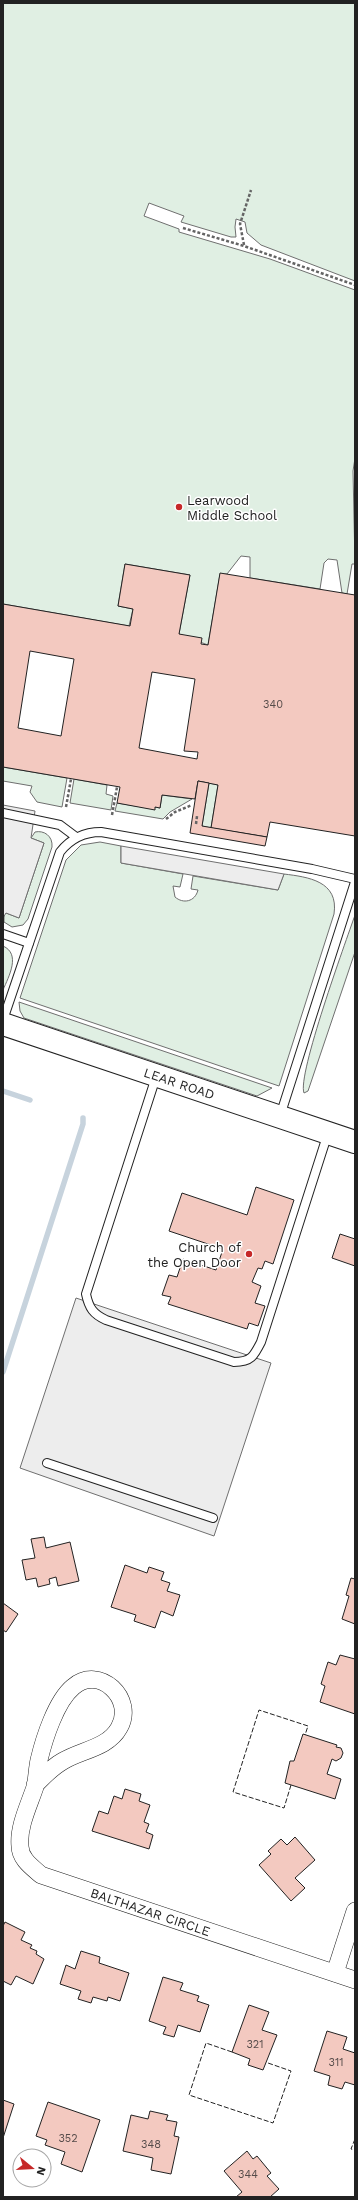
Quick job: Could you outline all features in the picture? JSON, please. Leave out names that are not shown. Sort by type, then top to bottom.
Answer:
[{"type":"street","name":"LEAR ROAD","points":[[3,1024],[355,1142]]},
{"type":"street","name":"BALTHAZAR CIRCLE","points":[[35,1785],[62,1762],[109,1740],[119,1728],[124,1714],[122,1699],[115,1689],[106,1683],[92,1679],[81,1681],[72,1687],[62,1700],[53,1717],[39,1760],[35,1785],[21,1832],[20,1847],[26,1862],[40,1874],[335,1972],[355,1980]]},
{"type":"street","points":[[335,1972],[355,1911]]},
{"type":"lane","points":[[3,813],[60,825],[76,837]]},
{"type":"lane","points":[[3,1020],[60,852],[76,837],[86,833],[101,832],[312,869],[355,879]]},
{"type":"lane","points":[[280,1117],[355,882]]},
{"type":"lane","points":[[3,934],[29,943]]},
{"type":"lane","points":[[157,1075],[86,1294],[88,1306],[96,1315],[114,1322],[234,1362],[244,1362],[254,1355],[261,1342],[329,1133]]},
{"type":"lane","points":[[47,1463],[213,1518]]},
{"type":"path","points":[[244,246],[240,224],[251,190]]},
{"type":"path","points":[[183,228],[244,246],[355,285]]},
{"type":"path","points":[[66,807],[71,779]]},
{"type":"path","points":[[112,815],[117,787]]},
{"type":"path","points":[[166,819],[174,812],[192,805]]},
{"type":"path","points":[[196,824],[198,816]]},
{"type":"green space","points":[[3,3],[355,3],[355,281],[261,245],[247,233],[245,222],[236,219],[236,237],[231,237],[181,222],[184,216],[149,203],[144,216],[179,229],[179,232],[270,259],[355,290],[355,458],[353,471],[355,564],[352,564],[347,594],[342,593],[337,560],[328,559],[324,563],[320,589],[250,578],[250,557],[241,556],[227,574],[220,574],[208,645],[179,634],[190,575],[125,564],[118,606],[133,609],[129,626],[3,604]]},
{"type":"green space","points":[[3,767],[67,778],[62,807],[37,802],[30,792],[32,786],[3,781]]},
{"type":"green space","points":[[74,779],[107,785],[106,794],[113,796],[111,810],[70,803]]},
{"type":"green space","points":[[209,783],[218,785],[211,828],[202,826]]},
{"type":"green space","points":[[162,795],[192,799],[170,812],[163,819],[115,811],[117,803],[154,809],[155,807],[160,808]]},
{"type":"green space","points":[[35,832],[45,833],[51,840],[52,847],[28,919],[23,925],[12,927],[4,922],[4,914],[6,913],[19,918],[44,843],[31,838]]},
{"type":"green space","points":[[100,842],[121,846],[121,863],[183,874],[180,887],[173,886],[175,897],[182,901],[192,899],[198,890],[191,889],[193,876],[278,890],[284,874],[312,879],[327,888],[332,894],[334,914],[279,1086],[20,998],[66,860],[81,845]]},
{"type":"green space","points":[[355,915],[355,952],[308,1091],[304,1093],[304,1081],[315,1036]]},
{"type":"green space","points":[[3,946],[11,954],[12,966],[3,990]]},
{"type":"green space","points":[[19,1002],[272,1088],[257,1096],[24,1018],[20,1011]]},
{"type":"shaded area","points":[[3,805],[35,811],[31,838],[44,843],[19,918],[6,913],[3,918]]},
{"type":"shaded area","points":[[121,846],[284,874],[278,890],[121,863]]},
{"type":"shaded area","points":[[76,1298],[271,1363],[214,1536],[20,1468]]},
{"type":"building","points":[[125,564],[190,575],[179,634],[202,638],[201,644],[208,645],[220,573],[355,595],[355,836],[270,822],[267,837],[211,828],[218,785],[198,781],[195,799],[162,795],[160,808],[155,807],[155,810],[117,803],[120,787],[3,767],[3,604],[130,626],[133,609],[118,606]],"holes":[[[30,651],[74,659],[61,736],[18,728]],[[152,672],[195,679],[184,751],[198,752],[197,759],[139,748]]]},
{"type":"building","points":[[198,781],[209,783],[202,826],[267,837],[265,846],[190,833]]},
{"type":"building","name":"Church of the Open Door","points":[[256,1187],[294,1200],[273,1264],[265,1261],[262,1269],[258,1268],[252,1282],[261,1286],[255,1303],[265,1306],[258,1326],[249,1323],[247,1329],[168,1304],[171,1297],[162,1295],[169,1275],[177,1277],[183,1259],[216,1270],[223,1249],[169,1231],[182,1193],[247,1215]]},
{"type":"building","points":[[340,1234],[355,1239],[355,1266],[332,1258]]},
{"type":"building","points":[[44,1537],[46,1548],[70,1542],[79,1581],[58,1586],[56,1577],[49,1579],[50,1584],[38,1587],[36,1578],[26,1580],[22,1560],[35,1558],[31,1539]]},
{"type":"building","points":[[125,1565],[147,1573],[149,1567],[164,1572],[161,1580],[170,1583],[167,1591],[180,1595],[173,1616],[161,1611],[155,1628],[134,1621],[136,1615],[111,1607]]},
{"type":"building","points":[[351,1578],[355,1579],[355,1624],[342,1619],[349,1596],[346,1595]]},
{"type":"building","points":[[3,1603],[18,1614],[6,1632],[3,1630]]},
{"type":"building","points":[[340,1655],[355,1659],[355,1714],[320,1702],[325,1686],[321,1684],[328,1662],[336,1665]]},
{"type":"building","points":[[303,1734],[337,1745],[336,1747],[341,1748],[343,1753],[341,1758],[336,1761],[332,1759],[327,1774],[341,1779],[335,1799],[285,1783],[290,1761],[294,1761]]},
{"type":"building","points":[[125,1789],[141,1794],[139,1801],[150,1805],[144,1822],[149,1824],[146,1832],[153,1835],[149,1849],[92,1831],[99,1811],[108,1814],[114,1796],[122,1799]]},
{"type":"building","points":[[295,1837],[315,1860],[295,1878],[305,1888],[291,1901],[259,1865],[271,1854],[268,1851],[281,1839],[287,1845]]},
{"type":"building","points":[[5,1922],[25,1932],[21,1940],[32,1945],[30,1948],[37,1951],[36,1954],[44,1959],[33,1984],[16,1976],[11,1985],[3,1981],[3,1926]]},
{"type":"building","points":[[81,1951],[100,1957],[99,1963],[129,1973],[120,2001],[108,1997],[107,2001],[93,1997],[91,2003],[78,1999],[81,1991],[60,1984],[66,1965],[75,1969]]},
{"type":"building","points":[[163,1977],[183,1983],[180,1990],[199,1996],[197,2001],[209,2005],[200,2032],[178,2025],[174,2037],[163,2034],[166,2027],[149,2021]]},
{"type":"building","points":[[249,2005],[269,2012],[262,2030],[277,2035],[263,2070],[248,2065],[250,2059],[232,2052]]},
{"type":"building","points":[[327,2031],[347,2037],[343,2049],[355,2053],[355,2085],[345,2082],[342,2089],[328,2085],[330,2076],[314,2071]]},
{"type":"building","points":[[3,2100],[14,2104],[3,2138]]},
{"type":"building","points":[[48,2102],[100,2120],[82,2172],[61,2164],[65,2152],[45,2145],[47,2140],[36,2136]]},
{"type":"building","points":[[150,2111],[168,2115],[166,2120],[177,2122],[174,2136],[179,2137],[171,2174],[151,2170],[153,2158],[123,2151],[131,2115],[148,2119]]},
{"type":"building","points":[[247,2151],[253,2159],[257,2156],[271,2173],[267,2176],[279,2189],[270,2197],[236,2197],[242,2192],[224,2171]]},
{"type":"waterway","points":[[3,1091],[30,1100]]},
{"type":"waterway","points":[[3,1372],[83,1124],[83,1118]]},
{"type":"fence","points":[[291,1785],[284,1808],[233,1792],[259,1710],[308,1726],[305,1735]]},
{"type":"fence","points":[[232,2052],[206,2043],[189,2095],[273,2123],[291,2071],[268,2063]]},
{"type":"fence","points":[[355,2139],[351,2149],[355,2150]]},
{"type":"place","name":"Learwood Middle School","points":[[179,507]]},
{"type":"place","name":"Church of the Open Door","points":[[249,1254]]}]
